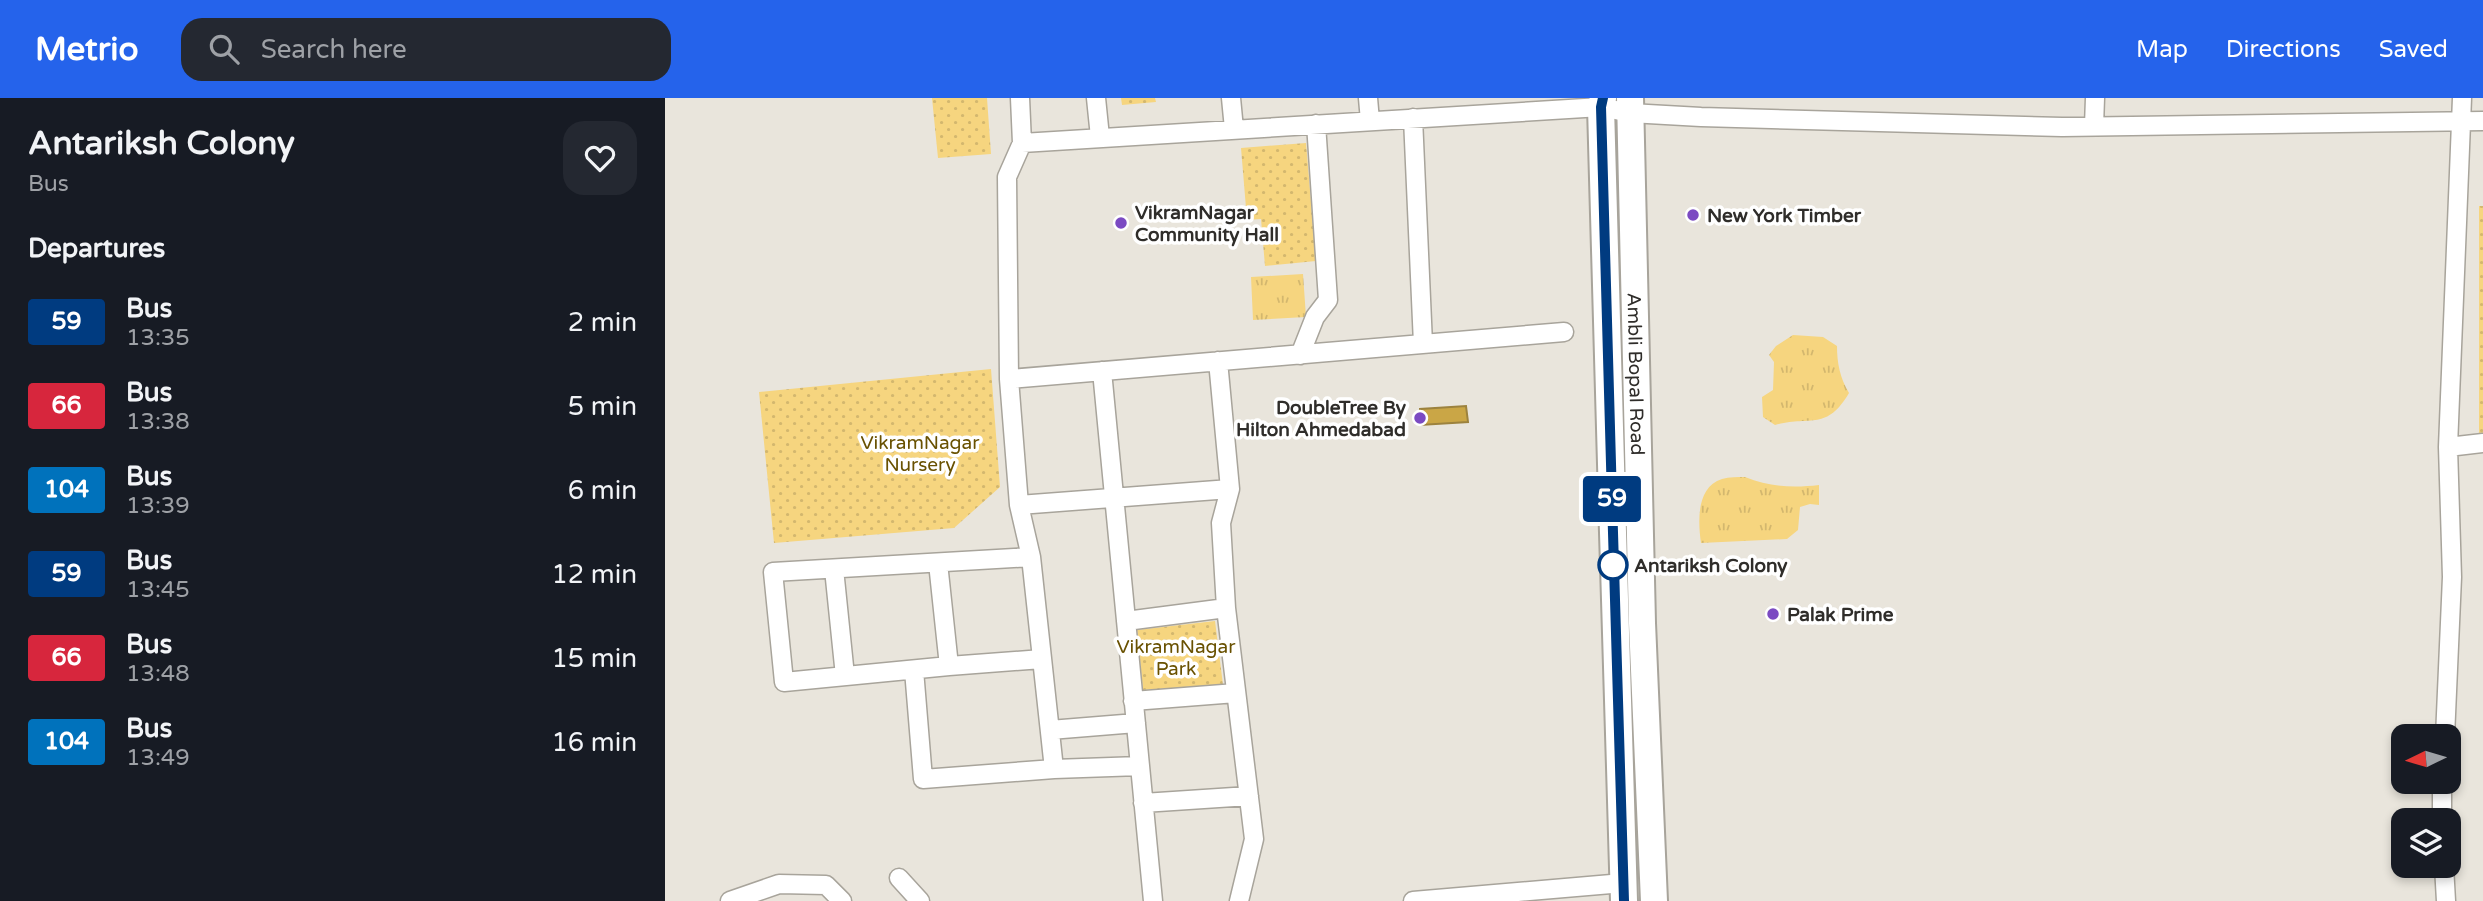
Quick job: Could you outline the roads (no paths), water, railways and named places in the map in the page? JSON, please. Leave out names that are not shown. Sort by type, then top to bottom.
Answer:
[{"type":"street","points":[[1020,98],[1022,143],[1007,177],[1009,379],[1019,505],[1031,557],[1054,769]]},
{"type":"street","points":[[1097,98],[1100,137]]},
{"type":"street","points":[[1231,98],[1234,129]]},
{"type":"street","points":[[1369,98],[1370,121]]},
{"type":"street","points":[[2094,126],[2095,98]]},
{"type":"street","points":[[2446,724],[2452,577],[2448,447],[2462,98]]},
{"type":"street","points":[[1022,143],[1413,118],[1509,105],[1602,103],[1701,117],[2094,126],[2483,121]]},
{"type":"street","name":"Ambli Bopal Road","points":[[1602,103],[1614,630],[1624,892]]},
{"type":"street","name":"Ambli Bopal Road","points":[[1630,106],[1642,623],[1654,901]]},
{"type":"street","points":[[1413,118],[1423,344]]},
{"type":"street","points":[[1300,355],[1315,317],[1328,300],[1316,124]]},
{"type":"street","points":[[1009,379],[1564,332]]},
{"type":"street","points":[[1218,361],[1230,489],[1221,523],[1226,608],[1254,839],[1239,901]]},
{"type":"street","points":[[1102,371],[1153,901]]},
{"type":"street","points":[[2448,447],[2483,443]]},
{"type":"street","points":[[1019,505],[1230,489]]},
{"type":"street","points":[[1031,557],[773,572],[784,682],[1042,659]]},
{"type":"street","points":[[938,563],[949,666]]},
{"type":"street","points":[[834,569],[845,676]]},
{"type":"street","points":[[1126,621],[1226,608]]},
{"type":"street","points":[[914,670],[923,779],[1054,769],[1140,766]]},
{"type":"street","points":[[1133,701],[1236,693]]},
{"type":"street","points":[[1050,730],[1136,723]]},
{"type":"street","points":[[1143,803],[1248,796]]},
{"type":"street","points":[[899,878],[921,901]]},
{"type":"street","points":[[2445,878],[2446,901]]},
{"type":"street","points":[[730,901],[779,884],[825,886],[842,901]]},
{"type":"street","points":[[1413,901],[1624,892]]},
{"type":"place","name":"New York Timber","points":[[1693,215]]},
{"type":"place","name":"VikramNagar Community Hall","points":[[1121,223]]},
{"type":"place","name":"DoubleTree By Hilton Ahmedabad","points":[[1420,418]]},
{"type":"place","name":"Antariksh Colony","points":[[1613,565]]},
{"type":"place","name":"Palak Prime","points":[[1773,614]]},
{"type":"park label","name":"VikramNagar Nursery","points":[[920,453]]},
{"type":"park label","name":"VikramNagar Park","points":[[1176,657]]}]
